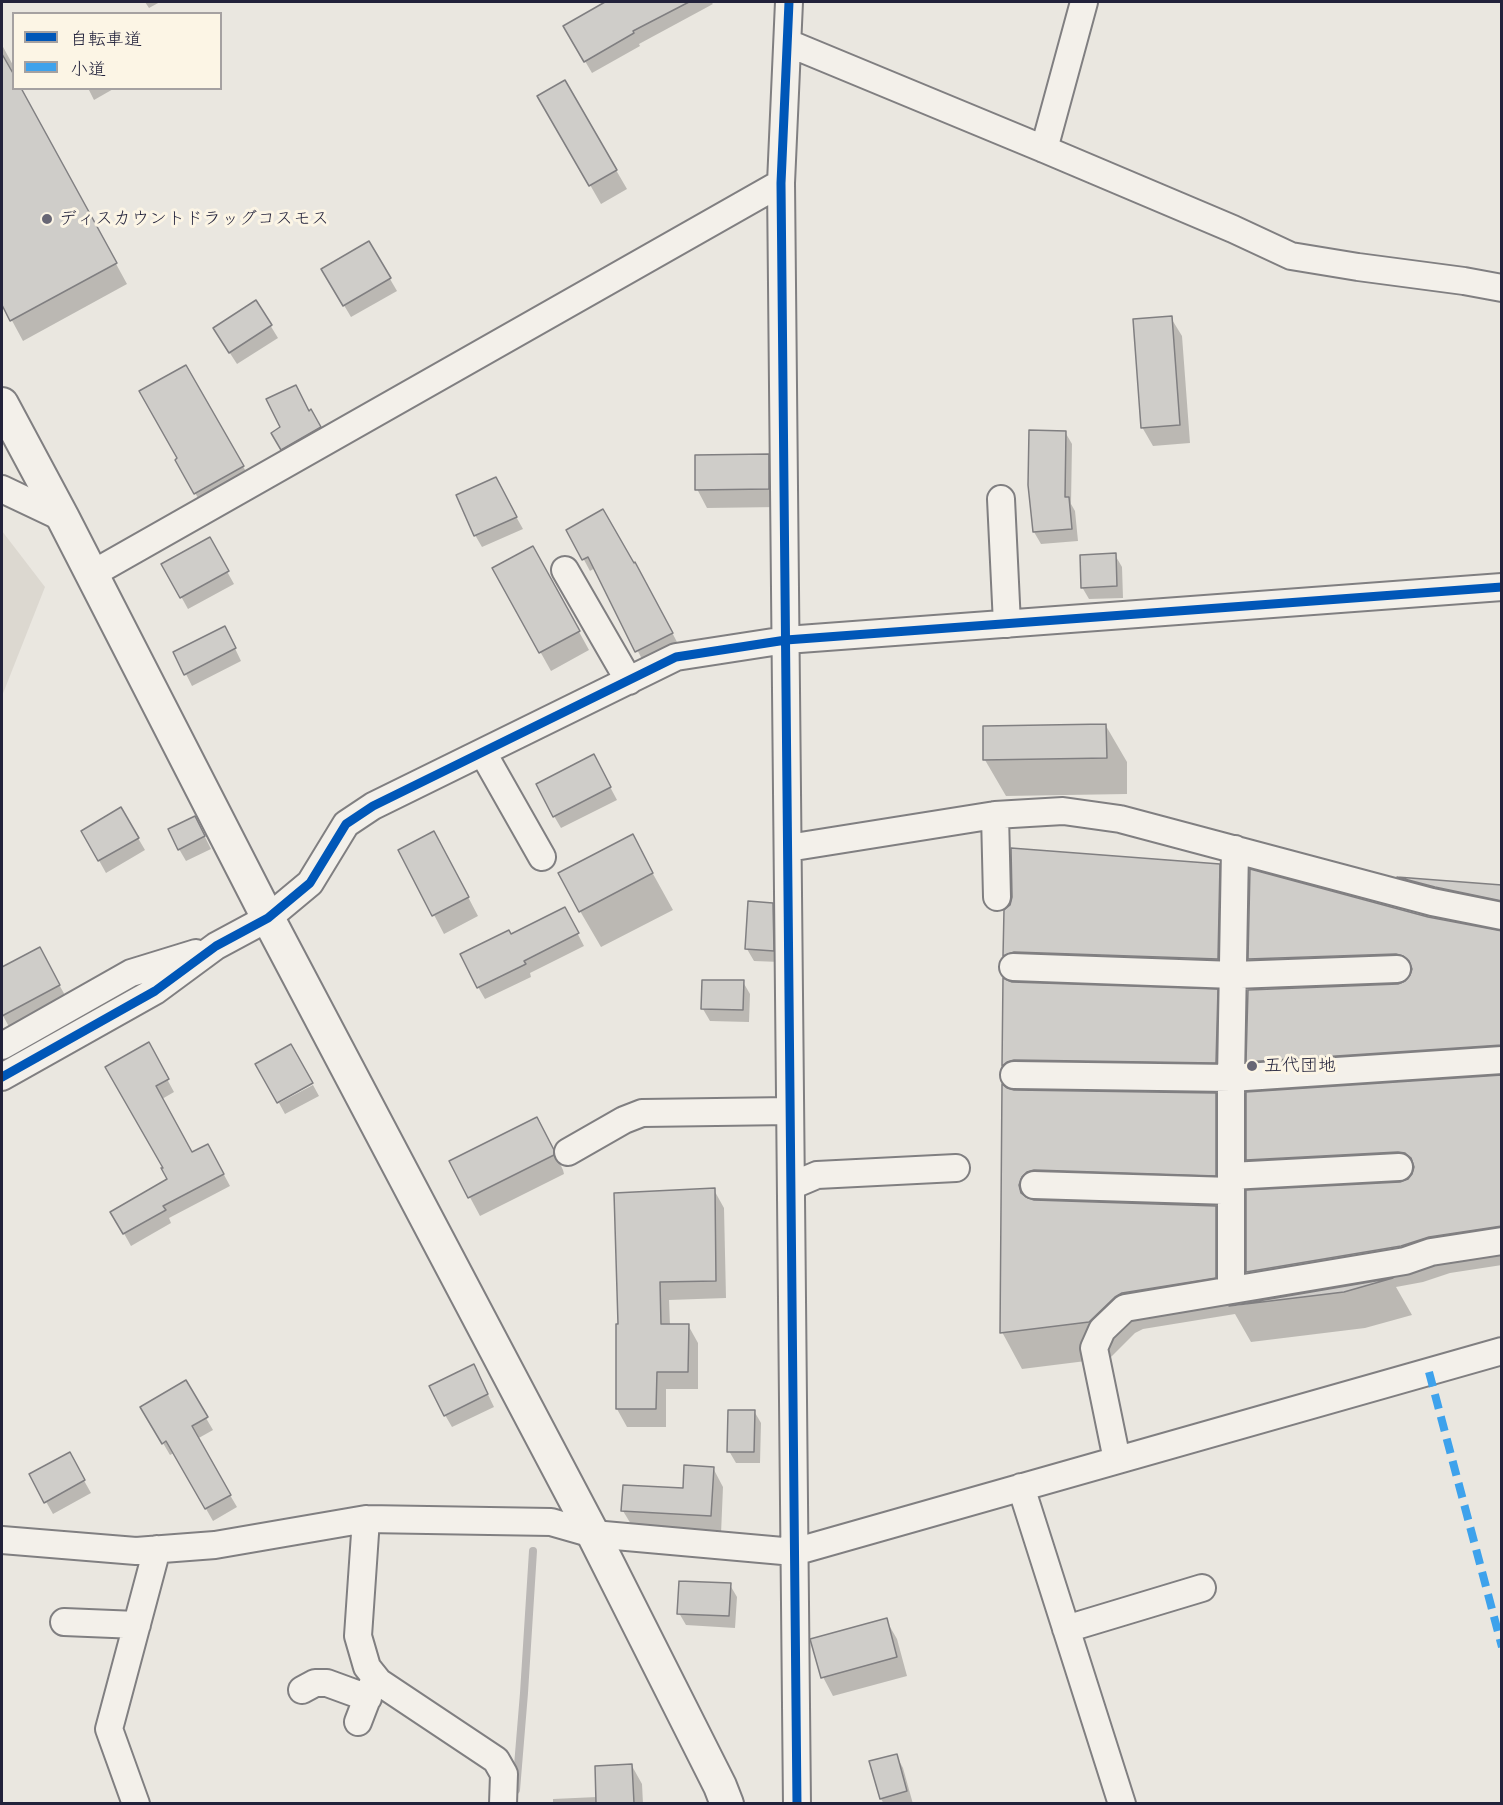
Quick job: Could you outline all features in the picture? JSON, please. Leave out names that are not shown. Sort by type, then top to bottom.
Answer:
[{"type":"street","points":[[789,2],[781,183],[797,1803]]},
{"type":"street","points":[[1044,150],[1084,2]]},
{"type":"street","points":[[788,43],[1233,229],[1291,256],[1502,288]]},
{"type":"street","points":[[92,574],[781,183]]},
{"type":"street","points":[[2,404],[268,918],[593,1534],[727,1803]]},
{"type":"street","points":[[2,489],[63,518]]},
{"type":"street","points":[[1001,499],[1007,624]]},
{"type":"street","points":[[565,570],[629,681]]},
{"type":"street","points":[[2,1077],[155,991],[216,946],[268,918],[310,883],[346,824],[373,806],[676,657],[786,640],[1502,587]]},
{"type":"street","points":[[483,753],[542,857]]},
{"type":"street","points":[[788,849],[995,815],[1064,811],[1120,819],[1432,902],[1502,916]]},
{"type":"street","points":[[995,815],[996,897]]},
{"type":"street","points":[[1231,1290],[1235,849]]},
{"type":"street","points":[[2,1046],[131,973],[216,946]]},
{"type":"street","points":[[1013,967],[1234,975],[1397,969]]},
{"type":"street","points":[[1014,1075],[1232,1078],[1502,1060]]},
{"type":"street","points":[[568,1152],[624,1120],[642,1113],[790,1111]]},
{"type":"street","points":[[1034,1185],[1231,1183],[1399,1167]]},
{"type":"street","points":[[791,1186],[817,1175],[956,1168]]},
{"type":"street","points":[[1117,1460],[1094,1348],[1102,1330],[1125,1308],[1405,1261],[1431,1252],[1502,1241]]},
{"type":"street","points":[[2,1540],[136,1551],[215,1545],[366,1519],[551,1522],[593,1534],[794,1552],[1502,1351]]},
{"type":"street","points":[[1021,1487],[1122,1803]]},
{"type":"street","points":[[366,1519],[358,1636],[372,1688]]},
{"type":"street","points":[[136,1803],[109,1728],[158,1549]]},
{"type":"street","points":[[1066,1629],[1202,1588]]},
{"type":"street","points":[[64,1622],[137,1625]]},
{"type":"street","points":[[358,1722],[372,1688],[379,1682],[496,1760],[504,1774],[503,1803]]},
{"type":"street","points":[[302,1690],[315,1683],[372,1688]]},
{"type":"shaded area","points":[[2,531],[45,587],[2,696]]},
{"type":"building","points":[[605,2],[689,2],[633,31],[634,33],[584,62],[563,26]]},
{"type":"building","name":"ディスカウントドラッグコスモス","points":[[2,54],[12,72],[12,90],[22,90],[117,263],[10,321],[2,305]]},
{"type":"building","points":[[565,80],[617,170],[589,186],[537,96]]},
{"type":"building","points":[[369,241],[391,278],[343,306],[321,269]]},
{"type":"building","points":[[256,300],[272,325],[229,353],[213,328]]},
{"type":"building","points":[[1172,316],[1180,425],[1141,428],[1133,319]]},
{"type":"building","points":[[186,365],[244,466],[194,494],[175,460],[177,458],[139,391]]},
{"type":"building","points":[[296,385],[309,411],[311,409],[321,427],[281,450],[271,433],[280,427],[266,399]]},
{"type":"building","points":[[1029,430],[1066,431],[1065,497],[1069,497],[1072,529],[1033,532],[1028,485]]},
{"type":"building","points":[[769,454],[769,489],[695,490],[695,455]]},
{"type":"building","points":[[496,477],[517,517],[474,536],[456,495]]},
{"type":"building","points":[[603,509],[635,562],[673,633],[635,652],[588,557],[582,560],[566,530]]},
{"type":"building","points":[[210,537],[229,571],[180,598],[161,564]]},
{"type":"building","points":[[533,546],[580,631],[539,653],[492,568]]},
{"type":"building","points":[[1116,553],[1117,586],[1081,588],[1080,555]]},
{"type":"building","points":[[225,626],[236,648],[184,675],[173,652]]},
{"type":"building","points":[[1106,724],[1107,758],[983,760],[983,726]]},
{"type":"building","points":[[594,754],[611,787],[553,817],[536,784]]},
{"type":"building","points":[[121,807],[139,838],[98,861],[81,831]]},
{"type":"building","points":[[195,816],[205,836],[178,850],[168,829]]},
{"type":"building","points":[[434,831],[469,897],[432,916],[398,850]]},
{"type":"building","points":[[633,834],[653,873],[579,912],[558,873]]},
{"type":"building","points":[[1011,848],[1220,864],[1218,959],[1014,952],[1003,956],[1004,910],[1010,905],[1012,897]]},
{"type":"building","points":[[1250,869],[1428,917],[1502,931],[1502,1045],[1246,1062],[1248,990],[1398,984],[1405,981],[1412,969],[1409,961],[1396,954],[1248,959]]},
{"type":"building","points":[[1397,877],[1502,885],[1502,901],[1435,887]]},
{"type":"building","points":[[748,901],[773,903],[774,951],[745,949]]},
{"type":"building","points":[[565,907],[579,933],[524,961],[526,964],[477,988],[460,954],[509,930],[511,934]]},
{"type":"building","points":[[40,947],[60,985],[2,1016],[2,967]]},
{"type":"building","points":[[1003,978],[1012,982],[1218,989],[1216,1063],[1014,1060],[1002,1066]]},
{"type":"building","points":[[702,980],[744,980],[743,1010],[701,1009]]},
{"type":"building","points":[[149,1042],[169,1079],[156,1086],[192,1152],[208,1144],[224,1174],[163,1206],[166,1210],[123,1234],[110,1212],[167,1179],[161,1168],[163,1168],[105,1067]]},
{"type":"building","points":[[291,1044],[313,1083],[277,1103],[255,1064]]},
{"type":"building","points":[[1502,1075],[1502,1226],[1429,1237],[1401,1246],[1246,1272],[1246,1190],[1400,1182],[1408,1179],[1414,1167],[1411,1158],[1405,1153],[1398,1152],[1246,1160],[1246,1092]]},
{"type":"building","points":[[1002,1084],[1014,1090],[1216,1093],[1216,1176],[1034,1170],[1022,1177],[1019,1185],[1021,1193],[1034,1200],[1216,1206],[1216,1278],[1122,1293],[1089,1322],[1000,1333]]},
{"type":"building","points":[[537,1117],[554,1150],[554,1155],[468,1198],[449,1161]]},
{"type":"building","points":[[715,1188],[716,1281],[660,1282],[661,1324],[689,1324],[688,1372],[657,1372],[656,1409],[616,1409],[616,1324],[618,1324],[614,1193]]},
{"type":"building","points":[[1393,1278],[1344,1292],[1229,1306]]},
{"type":"building","points":[[474,1364],[488,1394],[444,1416],[429,1386]]},
{"type":"building","points":[[186,1380],[208,1417],[192,1426],[231,1495],[205,1509],[166,1441],[162,1444],[140,1407]]},
{"type":"building","points":[[728,1410],[755,1410],[754,1452],[727,1452]]},
{"type":"building","points":[[70,1452],[85,1480],[44,1503],[29,1474]]},
{"type":"building","points":[[684,1465],[714,1467],[711,1516],[621,1511],[623,1485],[683,1488]]},
{"type":"building","points":[[679,1581],[731,1583],[729,1616],[677,1614]]},
{"type":"building","points":[[887,1618],[897,1657],[821,1678],[810,1639]]},
{"type":"building","points":[[897,1754],[907,1791],[880,1799],[869,1761]]},
{"type":"building","points":[[632,1764],[634,1803],[596,1803],[595,1766]]},
{"type":"waterway","points":[[516,1790],[533,1551]]},
{"type":"marked path","points":[[1429,1372],[1502,1647]]},
{"type":"cycle path","points":[[789,2],[781,183],[797,1804]]},
{"type":"cycle path","points":[[2,1077],[155,991],[216,946],[268,918],[310,883],[346,824],[373,806],[676,657],[786,640],[1502,587]]},
{"type":"place","name":"ディスカウントドラッグコスモス","points":[[47,219]]},
{"type":"place","name":"五代団地","points":[[1252,1066]]}]
